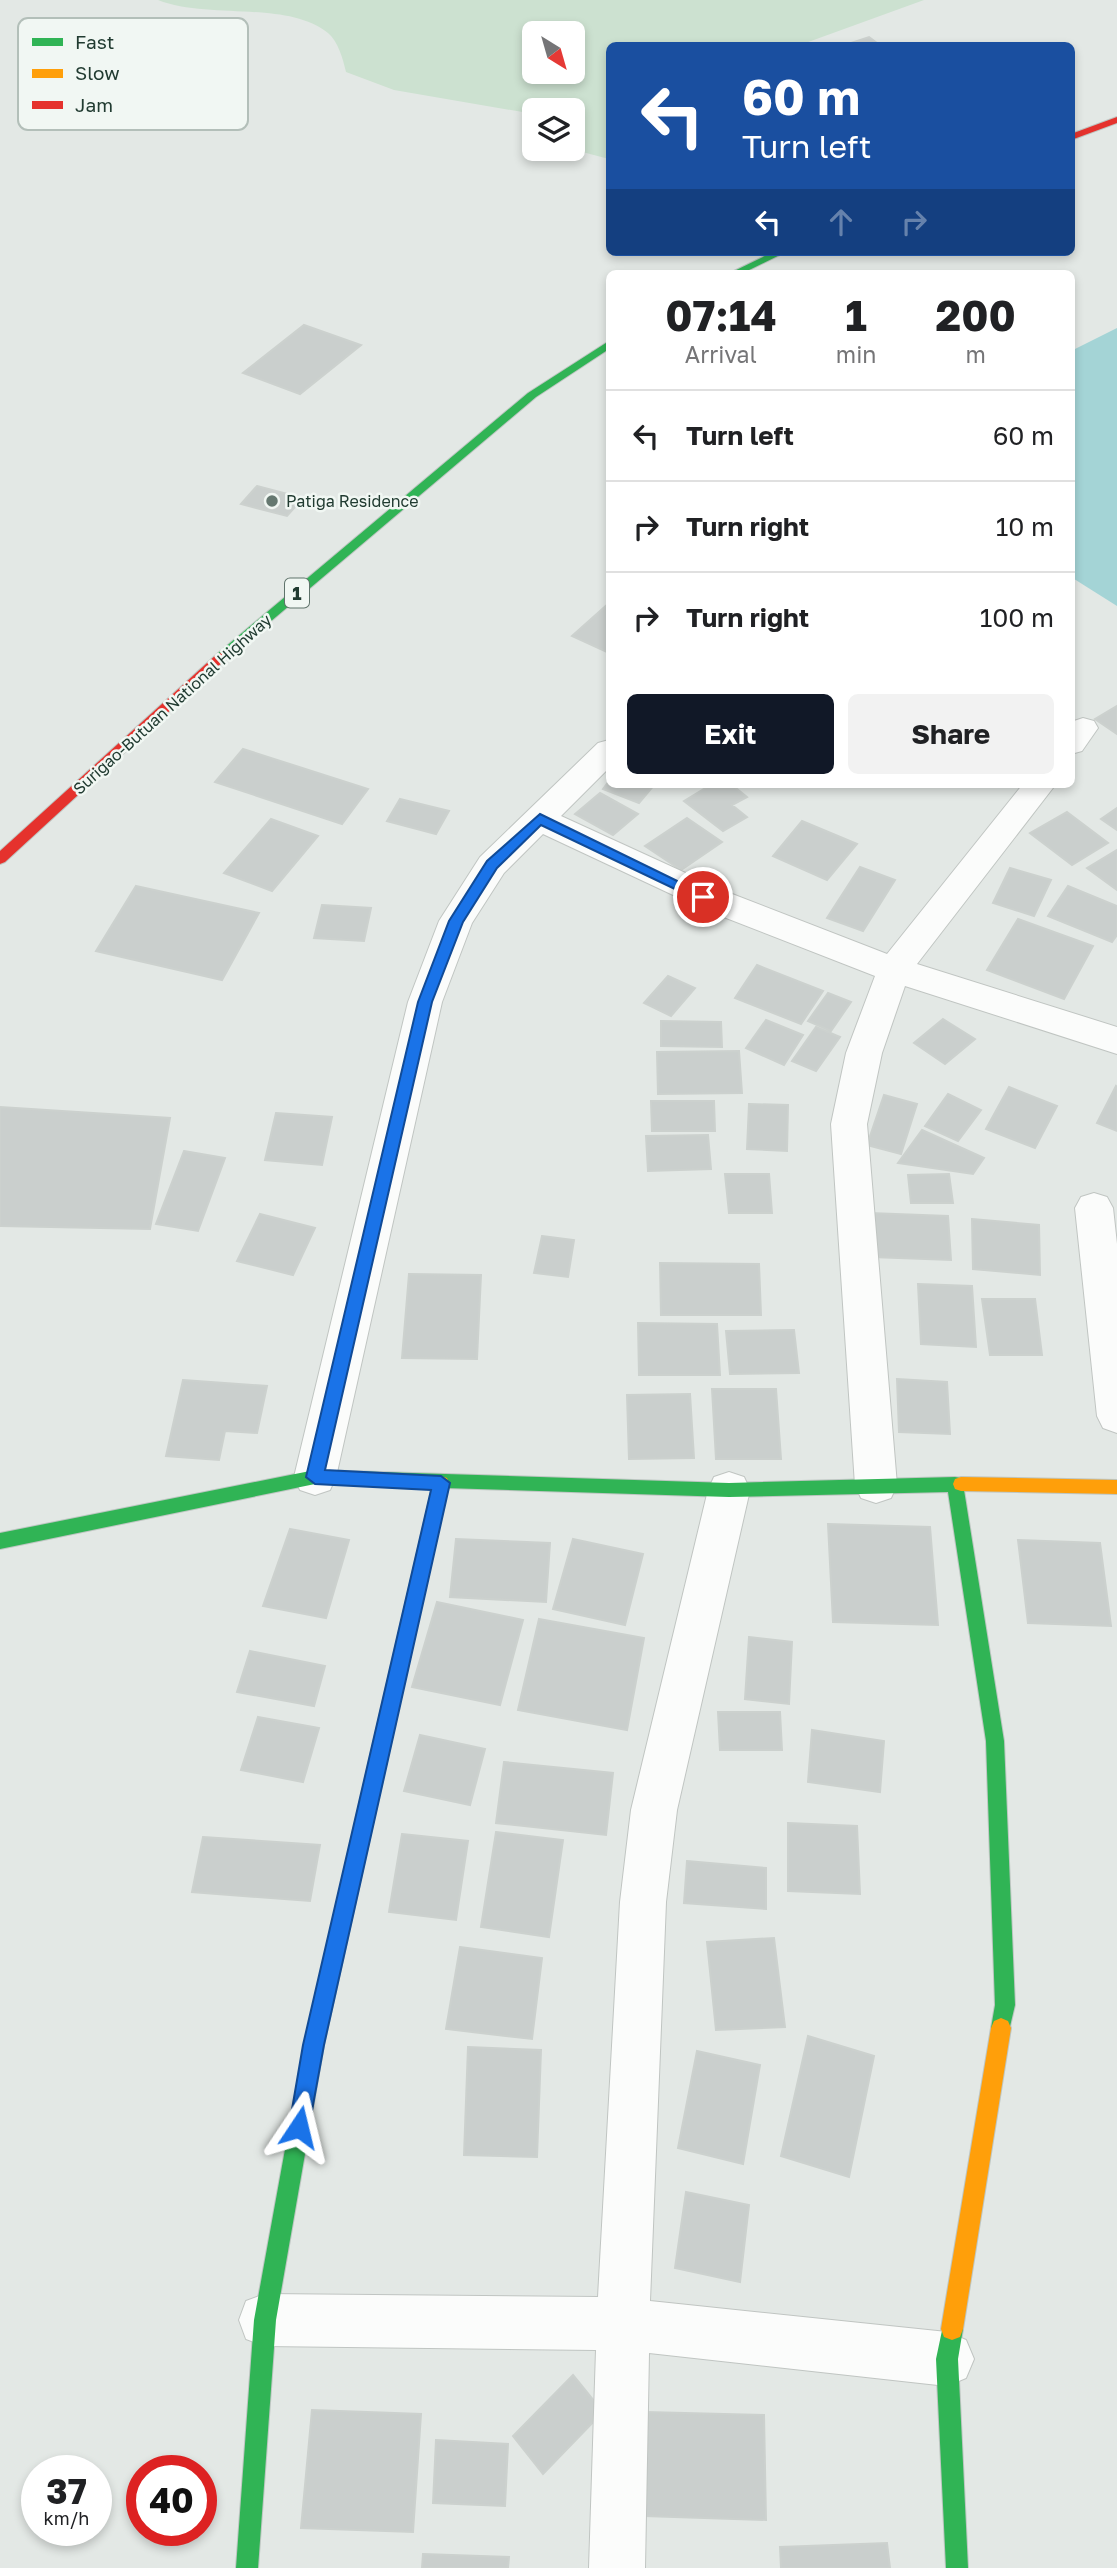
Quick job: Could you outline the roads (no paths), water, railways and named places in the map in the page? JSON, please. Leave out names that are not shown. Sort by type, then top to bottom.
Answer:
[{"type":"main road","points":[[1075,136],[1117,120]]},
{"type":"main road","points":[[741,270],[771,256]]},
{"type":"main road","name":"Surigao-Butuan National Highway","points":[[0,859],[225,653],[532,395],[606,346]]},
{"type":"main road","points":[[0,1541],[315,1477],[729,1490],[955,1484],[1117,1487]]},
{"type":"main road","points":[[247,2568],[265,2320],[313,2045],[441,1483]]},
{"type":"main road","points":[[955,1484],[995,1741],[1005,2005],[947,2358],[957,2568]]},
{"type":"street","points":[[315,1477],[425,1002],[456,921],[492,865],[606,753]]},
{"type":"street","points":[[876,1485],[849,1124],[864,1053],[894,970],[1037,788]]},
{"type":"street","points":[[540,819],[680,887],[894,970],[1117,1041]]},
{"type":"street","points":[[1094,1208],[1117,1416]]},
{"type":"street","points":[[617,2568],[623,2324],[643,1902],[654,1810],[729,1490]]},
{"type":"street","points":[[265,2320],[623,2324],[947,2358]]},
{"type":"water","points":[[1117,328],[1117,606],[1075,580],[1075,349]]},
{"type":"place","name":"Patiga Residence","points":[[272,501]]}]
